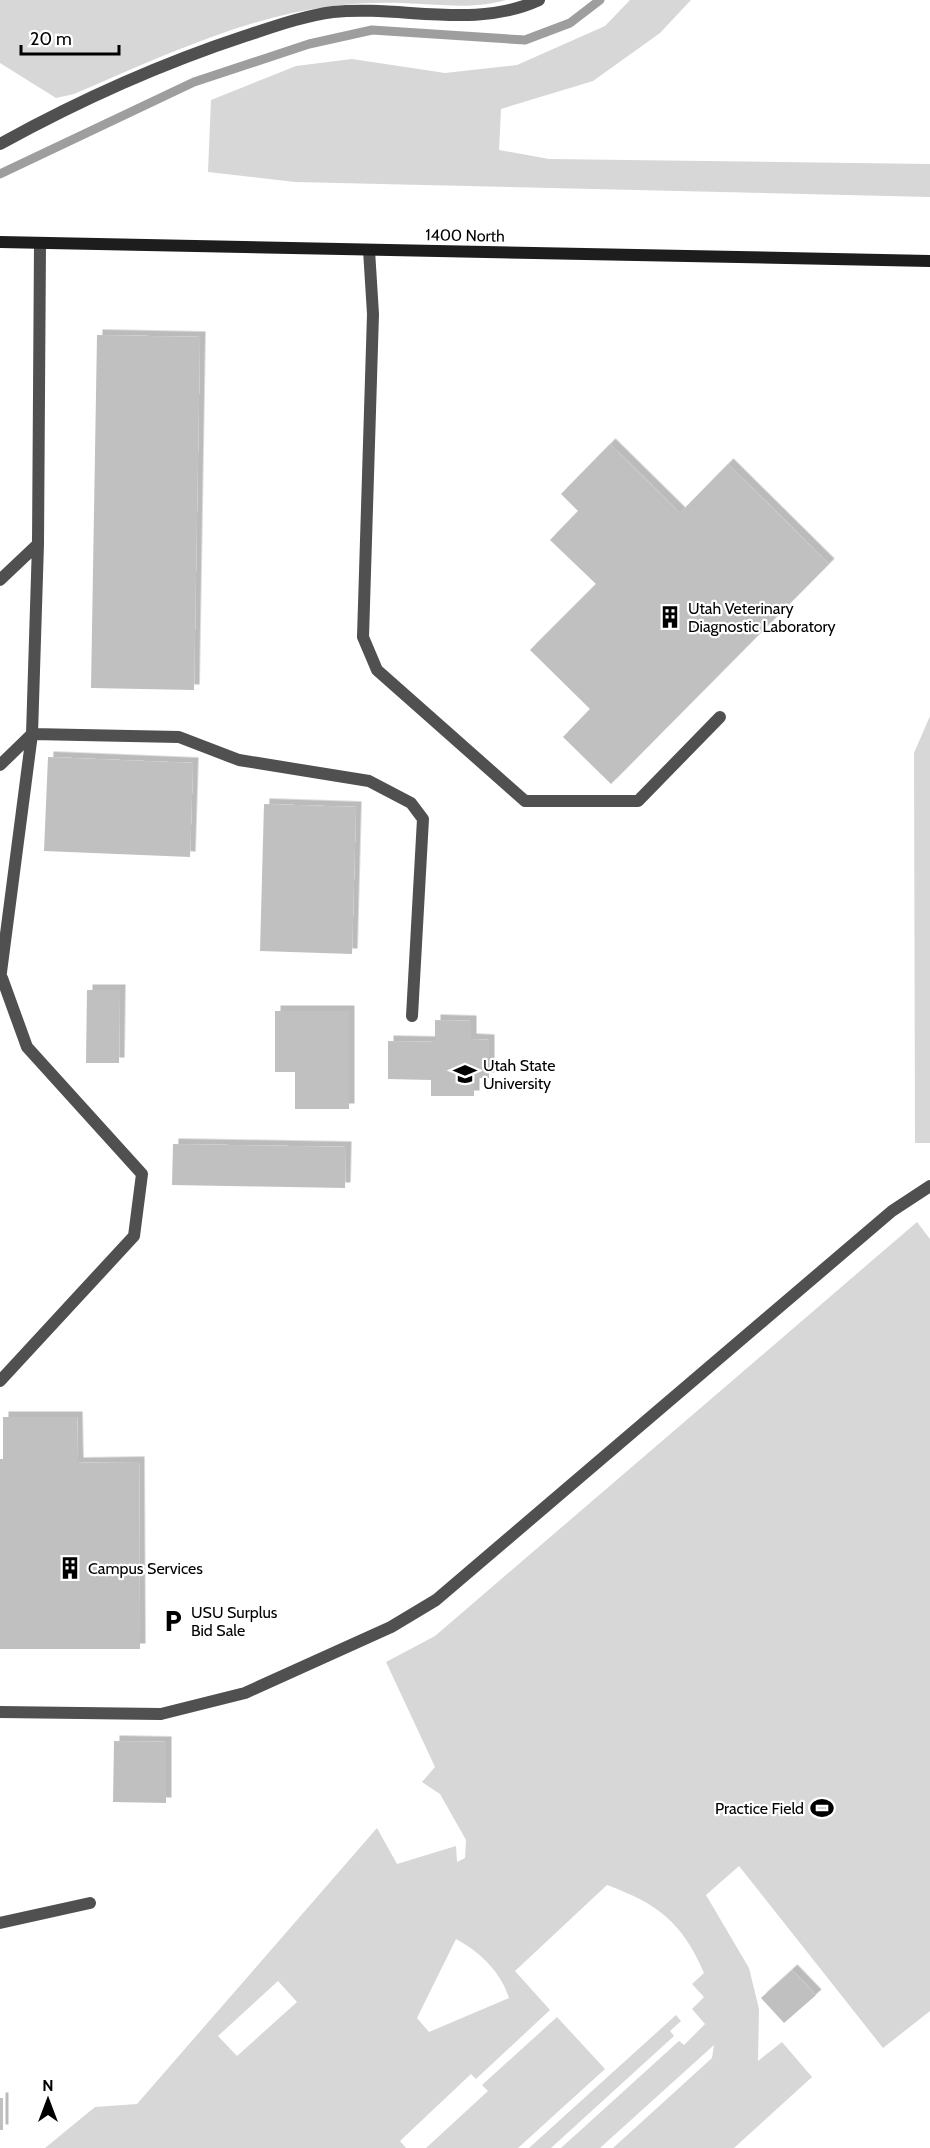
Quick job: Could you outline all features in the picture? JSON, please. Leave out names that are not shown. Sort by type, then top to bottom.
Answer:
[{"type":"main road","name":"1400 North","points":[[0,242],[930,261]]},
{"type":"street","points":[[0,144],[71,105],[217,45],[279,25],[330,13],[362,10],[484,16],[520,9],[539,0]]},
{"type":"street","points":[[0,1381],[134,1236],[142,1174],[27,1047],[1,979],[32,734],[38,544],[40,243]]},
{"type":"street","points":[[369,250],[373,314],[363,637],[377,670],[525,801],[638,801],[720,717]]},
{"type":"street","points":[[0,580],[38,544]]},
{"type":"street","points":[[0,765],[32,734],[179,737],[239,760],[369,781],[411,803],[423,819],[411,1016]]},
{"type":"street","points":[[0,1712],[161,1714],[245,1693],[391,1627],[436,1599],[892,1211],[930,1186]]},
{"type":"street","points":[[0,1923],[90,1903]]},
{"type":"shaded area","points":[[0,0],[506,0],[467,6],[359,3],[266,19],[201,41],[74,94],[56,98],[0,63]]},
{"type":"shaded area","points":[[630,0],[691,0],[660,33],[593,81],[501,109],[499,150],[549,159],[930,164],[930,197],[295,182],[208,172],[211,100],[296,66],[352,59],[445,73],[517,65],[605,26]]},
{"type":"shaded area","points":[[930,716],[930,1143],[915,1143],[914,753]]},
{"type":"shaded area","points":[[917,1222],[930,1239],[930,2011],[883,2048],[739,1866],[706,1895],[749,1968],[759,2009],[758,2061],[782,2042],[812,2077],[734,2148],[613,2148],[712,2058],[714,2045],[600,2148],[561,2148],[679,2041],[684,2045],[705,2024],[692,2009],[704,1997],[692,1984],[704,1973],[687,1940],[666,1917],[654,1908],[607,1885],[515,1971],[550,2010],[476,2079],[471,2074],[400,2141],[406,2148],[45,2148],[95,2107],[137,2104],[377,1828],[397,1864],[456,1846],[457,1862],[465,1858],[466,1840],[440,1794],[422,1782],[435,1767],[386,1662],[435,1636]],"holes":[[[456,1939],[473,1950],[495,1971],[509,1998],[429,2032],[417,2018]],[[278,1981],[297,2002],[237,2056],[218,2036]]]},
{"type":"shaded area","points":[[676,2015],[681,2021],[670,2031],[674,2036],[551,2148],[529,2148]]},
{"type":"shaded area","points":[[557,2017],[605,2069],[518,2148],[426,2148],[488,2091],[482,2085]]},
{"type":"building","points":[[97,335],[200,337],[194,690],[91,688]]},
{"type":"building","name":"Utah Veterinary Diagnostic Laboratory","points":[[610,444],[680,513],[728,464],[829,564],[611,784],[563,737],[590,709],[530,650],[596,584],[550,540],[578,511],[561,494]]},
{"type":"building","points":[[48,757],[193,763],[190,857],[44,851]]},
{"type":"building","points":[[264,804],[356,807],[352,954],[260,951]]},
{"type":"building","points":[[87,990],[120,990],[119,1063],[86,1063]]},
{"type":"building","points":[[275,1011],[349,1011],[349,1109],[295,1109],[295,1072],[275,1072]]},
{"type":"building","points":[[435,1020],[471,1021],[471,1039],[489,1040],[489,1078],[474,1078],[474,1096],[431,1096],[431,1080],[388,1079],[388,1041],[435,1042]]},
{"type":"building","points":[[173,1144],[346,1147],[345,1188],[172,1185]]},
{"type":"building","name":"Campus Services","points":[[3,1417],[77,1417],[78,1463],[139,1462],[140,1649],[0,1649],[0,1459],[3,1459]]},
{"type":"building","points":[[114,1741],[166,1742],[166,1803],[113,1802]]},
{"type":"building","points":[[792,1970],[816,1995],[784,2023],[761,1998]]},
{"type":"building","points":[[0,2098],[3,2098],[3,2130],[0,2130]]},
{"type":"waterway","points":[[0,174],[194,82],[309,44],[372,30],[525,40],[570,23],[600,0]]},
{"type":"place","name":"Utah Veterinary Diagnostic Laboratory","points":[[670,617]]},
{"type":"place","name":"Utah State University","points":[[465,1074]]},
{"type":"place","name":"Campus Services","points":[[70,1568]]},
{"type":"place","name":"USU Surplus Bid Sale","points":[[173,1621]]},
{"type":"place","name":"Practice Field","points":[[822,1808]]}]
